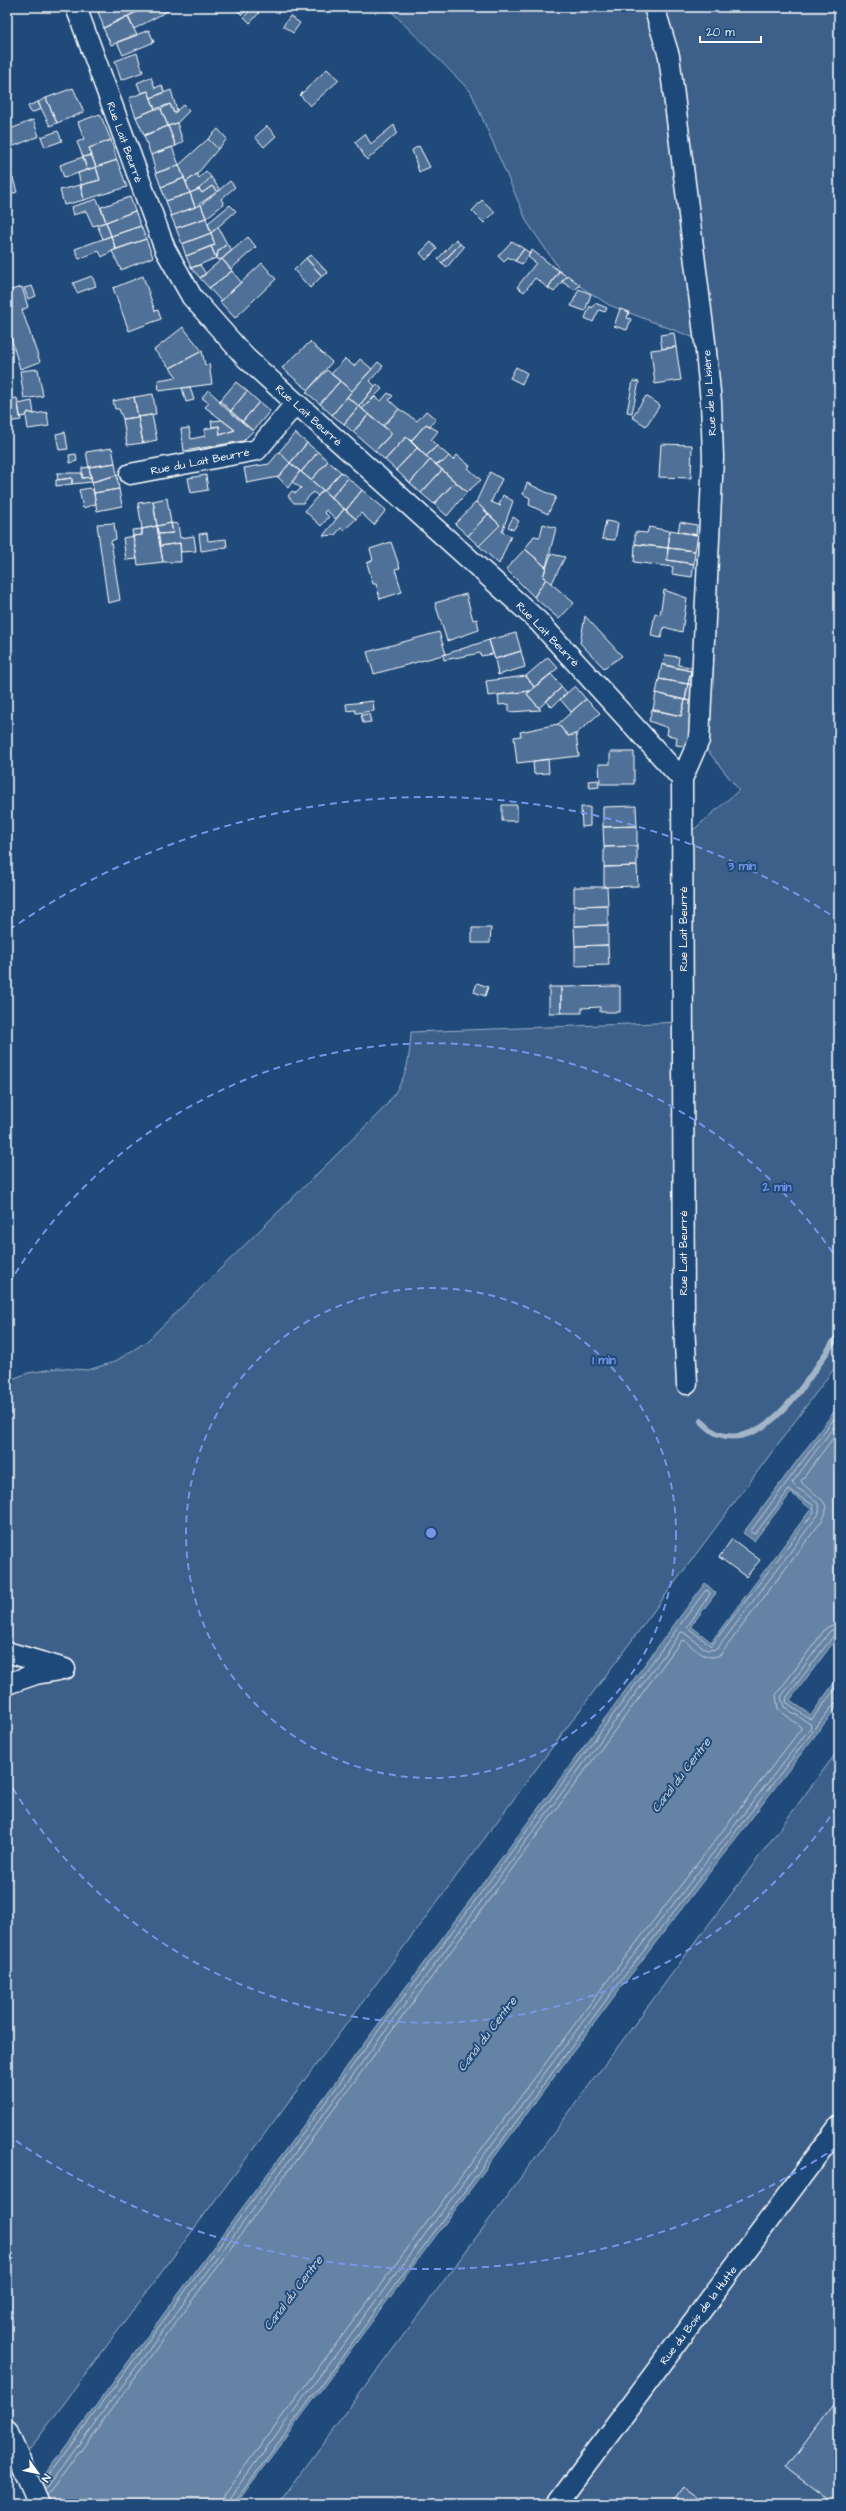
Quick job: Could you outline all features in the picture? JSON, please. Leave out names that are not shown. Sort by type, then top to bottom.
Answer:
[{"type":"street","name":"Rue Lait Beurré","points":[[76,7],[165,249],[178,275],[192,297],[246,358],[538,621],[682,779],[684,1323],[686,1384]]},
{"type":"street","name":"Rue de la Lisière","points":[[654,7],[669,56],[705,342],[713,458],[699,740],[682,779]]},
{"type":"street","name":"Rue du Lait Beurré","points":[[130,474],[257,450],[296,403]]},
{"type":"street","points":[[7,1652],[65,1668],[36,1674],[7,1684]]},
{"type":"street","name":"Rue du Bois de la Hutte","points":[[557,2504],[839,2126]]},
{"type":"street","points":[[7,2431],[38,2504]]},
{"type":"shaded area","points":[[387,7],[839,7],[839,1362],[7,2480],[7,1684],[36,1674],[7,1652],[7,1381],[28,1373],[58,1368],[88,1370],[114,1362],[146,1342],[384,1108],[402,1081],[405,1073],[409,1055],[411,1032],[683,1022],[683,839],[739,790],[699,740],[705,342],[609,305],[564,276],[527,222],[471,92]]},
{"type":"shaded area","points":[[839,1749],[839,2504],[278,2504]]},
{"type":"water","name":"Canal du Centre","points":[[839,1405],[839,1635],[790,1700],[811,1715],[837,1679],[839,1681],[839,1704],[616,1994],[236,2504],[23,2504],[705,1583],[716,1593],[691,1626],[711,1642],[811,1509],[791,1493],[754,1541],[743,1533]]},
{"type":"building","points":[[110,7],[147,7],[104,28],[98,12]]},
{"type":"building","points":[[147,7],[175,7],[134,29],[128,16]]},
{"type":"building","points":[[234,7],[250,7],[242,15]]},
{"type":"building","points":[[253,7],[259,13],[250,23],[244,17]]},
{"type":"building","points":[[127,16],[137,35],[111,45],[103,28]]},
{"type":"building","points":[[290,16],[300,23],[293,33],[283,26]]},
{"type":"building","points":[[149,30],[154,42],[123,55],[117,42]]},
{"type":"building","points":[[137,53],[143,72],[121,80],[115,61]]},
{"type":"building","points":[[327,69],[339,80],[310,106],[300,95]]},
{"type":"building","points":[[151,77],[155,88],[162,85],[164,92],[151,98],[148,91],[141,93],[137,83]]},
{"type":"building","points":[[73,88],[84,112],[57,123],[46,98]]},
{"type":"building","points":[[171,90],[177,111],[174,113],[170,104],[155,109],[151,98]]},
{"type":"building","points":[[148,91],[155,109],[136,117],[129,98]]},
{"type":"building","points":[[46,98],[57,123],[50,126],[38,102]]},
{"type":"building","points":[[38,102],[41,109],[31,113],[28,106]]},
{"type":"building","points":[[170,104],[174,113],[183,105],[189,111],[177,123],[168,126],[161,109]]},
{"type":"building","points":[[155,109],[161,109],[168,126],[144,135],[136,117]]},
{"type":"building","points":[[100,114],[111,140],[89,148],[92,155],[83,157],[77,142],[84,139],[78,122]]},
{"type":"building","points":[[33,120],[39,136],[14,146],[8,130]]},
{"type":"building","points":[[177,123],[183,142],[176,146],[168,126]]},
{"type":"building","points":[[394,125],[397,133],[367,160],[355,142],[365,134],[371,144]]},
{"type":"building","points":[[168,126],[176,146],[151,155],[144,136]]},
{"type":"building","points":[[267,126],[276,136],[264,147],[255,137]]},
{"type":"building","points":[[218,129],[227,139],[218,149],[208,139]]},
{"type":"building","points":[[58,131],[62,141],[45,147],[41,137]]},
{"type":"building","points":[[208,139],[218,149],[197,174],[186,182],[179,165]]},
{"type":"building","points":[[111,140],[117,160],[96,167],[89,148]]},
{"type":"building","points":[[419,146],[430,167],[419,172],[412,150]]},
{"type":"building","points":[[172,147],[179,165],[156,173],[151,155]]},
{"type":"building","points":[[91,155],[96,167],[87,170],[83,157]]},
{"type":"building","points":[[83,157],[87,170],[64,178],[60,165]]},
{"type":"building","points":[[117,160],[127,187],[84,200],[81,185],[100,180],[96,167]]},
{"type":"building","points":[[179,165],[184,178],[161,187],[156,173]]},
{"type":"building","points":[[96,167],[100,180],[81,185],[78,173]]},
{"type":"building","points":[[206,171],[211,177],[199,189],[190,193],[186,182],[197,174],[199,178]]},
{"type":"building","points":[[211,177],[220,190],[217,192],[212,186],[202,193],[199,189]]},
{"type":"building","points":[[13,178],[17,192],[7,195],[7,179]]},
{"type":"building","points":[[184,178],[190,193],[166,201],[161,187]]},
{"type":"building","points":[[230,181],[235,187],[221,199],[224,204],[206,218],[201,205]]},
{"type":"building","points":[[80,185],[84,200],[64,205],[60,190]]},
{"type":"building","points":[[212,186],[217,192],[195,207],[190,193],[199,189],[202,193]]},
{"type":"building","points":[[190,193],[195,207],[171,216],[166,201]]},
{"type":"building","points":[[130,197],[135,211],[106,222],[101,207]]},
{"type":"building","points":[[97,199],[106,222],[93,226],[86,211],[73,215],[71,207]]},
{"type":"building","points":[[482,200],[495,212],[484,223],[472,211]]},
{"type":"building","points":[[201,205],[206,218],[176,228],[171,216]]},
{"type":"building","points":[[230,205],[236,211],[211,233],[208,223]]},
{"type":"building","points":[[135,211],[141,226],[111,236],[106,222]]},
{"type":"building","points":[[206,218],[211,233],[182,244],[176,228]]},
{"type":"building","points":[[106,222],[111,236],[103,239],[97,225]]},
{"type":"building","points":[[141,226],[146,239],[116,249],[111,236]]},
{"type":"building","points":[[218,227],[227,244],[218,251],[216,258],[211,246],[215,245],[211,233]]},
{"type":"building","points":[[211,233],[215,245],[186,256],[182,244]]},
{"type":"building","points":[[111,236],[116,249],[102,257],[99,251],[79,259],[75,249]]},
{"type":"building","points":[[248,237],[256,247],[231,269],[222,259]]},
{"type":"building","points":[[146,239],[153,257],[121,270],[112,251]]},
{"type":"building","points":[[456,239],[460,244],[442,263],[438,259]]},
{"type":"building","points":[[512,241],[524,249],[515,261],[508,257],[504,262],[498,256]]},
{"type":"building","points":[[431,242],[437,249],[426,260],[420,253]]},
{"type":"building","points":[[227,244],[232,250],[222,259],[217,260],[218,251]]},
{"type":"building","points":[[460,244],[464,247],[447,267],[442,263]]},
{"type":"building","points":[[211,246],[216,258],[191,268],[186,256]]},
{"type":"building","points":[[524,249],[530,253],[522,264],[515,261]]},
{"type":"building","points":[[532,250],[559,271],[548,288],[535,278],[524,292],[517,287],[536,263],[528,257]]},
{"type":"building","points":[[311,255],[328,273],[322,276],[306,258]]},
{"type":"building","points":[[306,258],[322,276],[310,288],[294,270]]},
{"type":"building","points":[[222,259],[232,271],[209,288],[200,278]]},
{"type":"building","points":[[262,263],[276,279],[235,318],[220,302]]},
{"type":"building","points":[[200,265],[206,274],[200,278],[191,268]]},
{"type":"building","points":[[232,271],[241,282],[221,301],[209,288]]},
{"type":"building","points":[[559,271],[566,276],[554,292],[548,288]]},
{"type":"building","points":[[567,275],[580,285],[575,290],[562,282]]},
{"type":"building","points":[[92,276],[96,286],[77,293],[73,283]]},
{"type":"building","points":[[143,276],[155,311],[158,310],[161,319],[129,331],[113,288]]},
{"type":"building","points":[[32,286],[36,296],[28,299],[24,288]]},
{"type":"building","points":[[22,287],[28,307],[22,310],[40,362],[20,369],[7,324],[7,291]]},
{"type":"building","points":[[579,289],[591,294],[585,311],[571,306]]},
{"type":"building","points":[[595,303],[607,308],[605,312],[599,310],[593,322],[585,318],[590,306],[592,308]]},
{"type":"building","points":[[620,309],[629,312],[627,318],[631,319],[627,330],[614,326]]},
{"type":"building","points":[[183,327],[202,351],[170,368],[154,350]]},
{"type":"building","points":[[674,333],[676,347],[662,349],[660,335]]},
{"type":"building","points":[[310,342],[332,362],[308,390],[282,368]]},
{"type":"building","points":[[676,347],[681,380],[655,384],[651,350]]},
{"type":"building","points":[[202,351],[205,365],[209,364],[212,384],[159,391],[158,380],[177,377],[170,368]]},
{"type":"building","points":[[345,359],[354,366],[360,359],[372,369],[352,391],[331,374]]},
{"type":"building","points":[[378,362],[383,366],[370,381],[375,386],[359,406],[347,397]]},
{"type":"building","points":[[516,367],[527,373],[522,384],[510,378]]},
{"type":"building","points":[[38,369],[43,396],[24,399],[20,371]]},
{"type":"building","points":[[327,370],[340,381],[320,404],[306,392]]},
{"type":"building","points":[[340,381],[352,391],[332,415],[320,404]]},
{"type":"building","points":[[633,381],[639,382],[632,413],[627,412]]},
{"type":"building","points":[[236,382],[247,391],[230,412],[219,402]]},
{"type":"building","points":[[377,384],[382,389],[362,409],[359,406]]},
{"type":"building","points":[[190,387],[194,400],[186,402],[182,388]]},
{"type":"building","points":[[208,390],[253,431],[243,441],[184,451],[181,429],[189,428],[191,439],[205,436],[205,429],[219,426],[220,435],[235,430],[205,407],[209,403],[202,398]]},
{"type":"building","points":[[247,391],[259,402],[242,422],[230,412]]},
{"type":"building","points":[[388,393],[393,396],[389,400],[399,409],[383,426],[362,409],[375,397],[381,401]]},
{"type":"building","points":[[153,394],[156,414],[138,417],[134,397]]},
{"type":"building","points":[[646,396],[660,405],[646,426],[632,417]]},
{"type":"building","points":[[134,397],[138,417],[123,419],[119,409],[115,409],[113,401]]},
{"type":"building","points":[[347,397],[359,406],[344,424],[332,415]]},
{"type":"building","points":[[17,398],[21,420],[7,422],[7,400]]},
{"type":"building","points":[[32,401],[34,414],[28,412],[26,416],[20,417],[18,404]]},
{"type":"building","points":[[259,402],[270,411],[253,431],[242,422]]},
{"type":"building","points":[[359,406],[369,415],[353,432],[344,424]]},
{"type":"building","points":[[399,409],[417,421],[426,411],[436,419],[430,426],[426,424],[411,441],[406,437],[385,460],[375,451],[392,433],[383,426]]},
{"type":"building","points":[[28,412],[34,414],[47,412],[49,426],[28,429],[26,416]]},
{"type":"building","points":[[369,414],[392,433],[375,451],[353,432]]},
{"type":"building","points":[[152,415],[157,440],[143,443],[138,417]]},
{"type":"building","points":[[138,417],[143,443],[127,445],[123,419]]},
{"type":"building","points":[[222,420],[235,430],[220,435],[219,426],[212,427],[211,421]]},
{"type":"building","points":[[426,424],[438,431],[431,440],[437,446],[426,456],[411,441]]},
{"type":"building","points":[[65,432],[68,449],[59,450],[56,434]]},
{"type":"building","points":[[295,433],[307,443],[290,463],[279,452]]},
{"type":"building","points":[[406,437],[417,448],[396,470],[385,460]]},
{"type":"building","points":[[307,443],[318,452],[301,472],[290,463]]},
{"type":"building","points":[[661,444],[692,445],[691,478],[659,477]]},
{"type":"building","points":[[437,446],[449,456],[443,462],[436,464],[426,456]]},
{"type":"building","points":[[112,448],[115,463],[89,467],[86,452]]},
{"type":"building","points":[[417,448],[430,460],[410,483],[396,470]]},
{"type":"building","points":[[279,452],[290,463],[278,477],[247,483],[244,468],[269,464]]},
{"type":"building","points":[[318,452],[328,461],[311,480],[301,472]]},
{"type":"building","points":[[76,454],[77,461],[70,463],[69,455]]},
{"type":"building","points":[[457,455],[470,466],[468,468],[481,480],[467,492],[436,464],[443,462],[449,456],[453,460]]},
{"type":"building","points":[[430,460],[442,470],[421,493],[410,483]]},
{"type":"building","points":[[328,461],[341,472],[324,491],[311,480]]},
{"type":"building","points":[[115,463],[117,475],[92,482],[89,467]]},
{"type":"building","points":[[290,463],[300,471],[288,488],[278,477]]},
{"type":"building","points":[[89,467],[91,477],[82,478],[82,468]]},
{"type":"building","points":[[442,470],[455,482],[434,504],[421,493]]},
{"type":"building","points":[[300,471],[323,490],[318,496],[313,492],[303,503],[294,503],[288,496],[292,491],[296,493],[301,488],[292,482]]},
{"type":"building","points":[[341,472],[348,478],[331,498],[324,491]]},
{"type":"building","points":[[490,472],[502,479],[491,502],[501,506],[499,505],[503,495],[513,501],[502,532],[511,536],[499,564],[479,546],[500,525],[476,502]]},
{"type":"building","points":[[57,473],[82,473],[82,478],[91,477],[92,482],[72,484],[72,478],[58,480]]},
{"type":"building","points":[[117,475],[119,489],[94,493],[92,482]]},
{"type":"building","points":[[206,475],[208,490],[191,493],[188,478]]},
{"type":"building","points":[[72,478],[72,484],[56,486],[56,480]]},
{"type":"building","points":[[348,478],[362,490],[346,510],[331,498]]},
{"type":"building","points":[[455,482],[467,492],[447,516],[434,504]]},
{"type":"building","points":[[527,483],[556,497],[548,514],[529,505],[530,498],[523,494]]},
{"type":"building","points":[[89,488],[93,490],[96,504],[83,508],[79,490]]},
{"type":"building","points":[[119,489],[122,506],[97,511],[94,493]]},
{"type":"building","points":[[323,490],[344,509],[336,519],[326,510],[324,512],[329,517],[321,526],[305,511]]},
{"type":"building","points":[[362,490],[386,510],[374,525],[361,513],[356,519],[346,510]]},
{"type":"building","points":[[167,498],[171,523],[157,526],[153,501]]},
{"type":"building","points":[[153,501],[157,526],[142,529],[138,503]]},
{"type":"building","points":[[476,502],[488,514],[468,536],[455,524]]},
{"type":"building","points":[[344,509],[356,519],[344,530],[341,528],[335,535],[323,536]]},
{"type":"building","points":[[488,514],[500,525],[479,546],[468,536]]},
{"type":"building","points":[[513,517],[519,521],[513,530],[508,527]]},
{"type":"building","points":[[606,521],[618,523],[615,540],[602,539]]},
{"type":"building","points":[[680,522],[697,525],[696,535],[678,532]]},
{"type":"building","points":[[114,523],[116,539],[111,541],[120,600],[108,603],[97,524]]},
{"type":"building","points":[[171,523],[173,533],[158,534],[157,526]]},
{"type":"building","points":[[171,523],[178,524],[180,538],[194,536],[196,551],[181,552],[180,543],[160,546],[158,534],[173,533]]},
{"type":"building","points":[[543,524],[556,528],[546,567],[525,549],[534,536],[540,537]]},
{"type":"building","points":[[157,526],[163,562],[138,565],[133,536],[142,535],[142,529]]},
{"type":"building","points":[[649,527],[670,531],[668,548],[635,544],[635,532],[647,533]]},
{"type":"building","points":[[142,529],[142,535],[133,536],[132,530]]},
{"type":"building","points":[[670,530],[698,535],[695,551],[668,548]]},
{"type":"building","points":[[207,533],[208,541],[226,539],[227,547],[201,551],[199,534]]},
{"type":"building","points":[[133,536],[137,559],[126,560],[123,538]]},
{"type":"building","points":[[391,542],[400,568],[395,569],[402,592],[380,599],[376,584],[373,584],[367,563],[373,560],[370,549]]},
{"type":"building","points":[[180,543],[181,562],[163,562],[160,546]]},
{"type":"building","points":[[635,544],[668,548],[667,560],[694,564],[692,577],[672,574],[673,567],[634,562]]},
{"type":"building","points":[[668,548],[695,551],[694,564],[667,560]]},
{"type":"building","points":[[525,549],[546,567],[543,577],[546,579],[534,597],[506,569]]},
{"type":"building","points":[[551,554],[565,557],[552,583],[543,577]]},
{"type":"building","points":[[546,579],[574,603],[559,619],[534,597]]},
{"type":"building","points":[[664,590],[687,598],[682,632],[664,627],[661,638],[651,636],[655,613],[660,615]]},
{"type":"building","points":[[466,594],[473,620],[477,619],[479,630],[447,641],[435,603]]},
{"type":"building","points":[[585,616],[622,656],[604,668],[580,643]]},
{"type":"building","points":[[439,632],[446,654],[374,674],[367,652]]},
{"type":"building","points":[[516,633],[521,651],[495,659],[489,640]]},
{"type":"building","points":[[489,640],[493,654],[481,656],[480,653],[444,660],[443,655]]},
{"type":"building","points":[[521,651],[525,667],[498,675],[495,659]]},
{"type":"building","points":[[665,655],[679,657],[678,665],[701,669],[698,686],[688,684],[691,671],[663,665]]},
{"type":"building","points":[[548,657],[558,668],[534,687],[526,676]]},
{"type":"building","points":[[662,664],[691,671],[688,684],[659,679]]},
{"type":"building","points":[[551,674],[562,687],[539,708],[527,694]]},
{"type":"building","points":[[526,676],[534,687],[530,691],[488,696],[486,681]]},
{"type":"building","points":[[659,679],[688,684],[685,700],[656,693]]},
{"type":"building","points":[[688,684],[698,686],[696,702],[685,700]]},
{"type":"building","points":[[575,686],[586,699],[571,712],[560,699]]},
{"type":"building","points":[[562,687],[567,693],[552,707],[546,701]]},
{"type":"building","points":[[530,691],[527,694],[541,710],[509,712],[509,704],[499,705],[498,695]]},
{"type":"building","points":[[656,693],[685,700],[681,716],[653,710]]},
{"type":"building","points":[[586,699],[600,713],[576,734],[568,736],[558,724]]},
{"type":"building","points":[[685,700],[696,702],[689,747],[676,745],[677,737],[667,735],[668,728],[649,721],[652,709],[681,716]]},
{"type":"building","points":[[373,701],[374,711],[356,713],[355,710],[347,711],[346,704]]},
{"type":"building","points":[[369,714],[371,722],[363,723],[361,715]]},
{"type":"building","points":[[558,724],[568,736],[576,734],[579,756],[517,763],[514,737],[521,736],[520,732]]},
{"type":"building","points":[[610,752],[634,752],[634,784],[600,784],[599,764],[610,764]]},
{"type":"building","points":[[548,759],[549,773],[534,774],[533,761]]},
{"type":"building","points":[[598,780],[599,787],[590,788],[588,781]]},
{"type":"building","points":[[502,805],[517,805],[517,821],[502,821]]},
{"type":"building","points":[[636,806],[637,826],[603,827],[603,807]]},
{"type":"building","points":[[581,807],[590,807],[590,826],[582,827]]},
{"type":"building","points":[[637,826],[637,846],[604,847],[603,827]]},
{"type":"building","points":[[637,846],[637,866],[604,867],[604,847]]},
{"type":"building","points":[[637,866],[638,886],[604,887],[604,867]]},
{"type":"building","points":[[574,887],[607,887],[608,905],[574,906]]},
{"type":"building","points":[[608,905],[608,925],[574,926],[574,906]]},
{"type":"building","points":[[608,925],[608,945],[575,946],[574,926]]},
{"type":"building","points":[[472,928],[491,928],[490,943],[472,943]]},
{"type":"building","points":[[608,945],[609,965],[575,966],[575,946]]},
{"type":"building","points":[[477,983],[488,987],[485,996],[474,992]]},
{"type":"building","points":[[620,986],[620,1012],[600,1012],[600,1007],[582,1008],[582,1013],[561,1013],[561,987]]},
{"type":"building","points":[[549,987],[561,987],[561,1013],[549,1013]]},
{"type":"building","points":[[732,1539],[760,1560],[746,1577],[719,1557]]},
{"type":"building","points":[[839,2398],[839,2504],[834,2504],[786,2468]]},
{"type":"building","points":[[683,2487],[706,2504],[670,2504]]},
{"type":"waterway","points":[[701,1421],[718,1434],[737,1436],[755,1431],[773,1419],[789,1404],[817,1367],[839,1334]]}]
